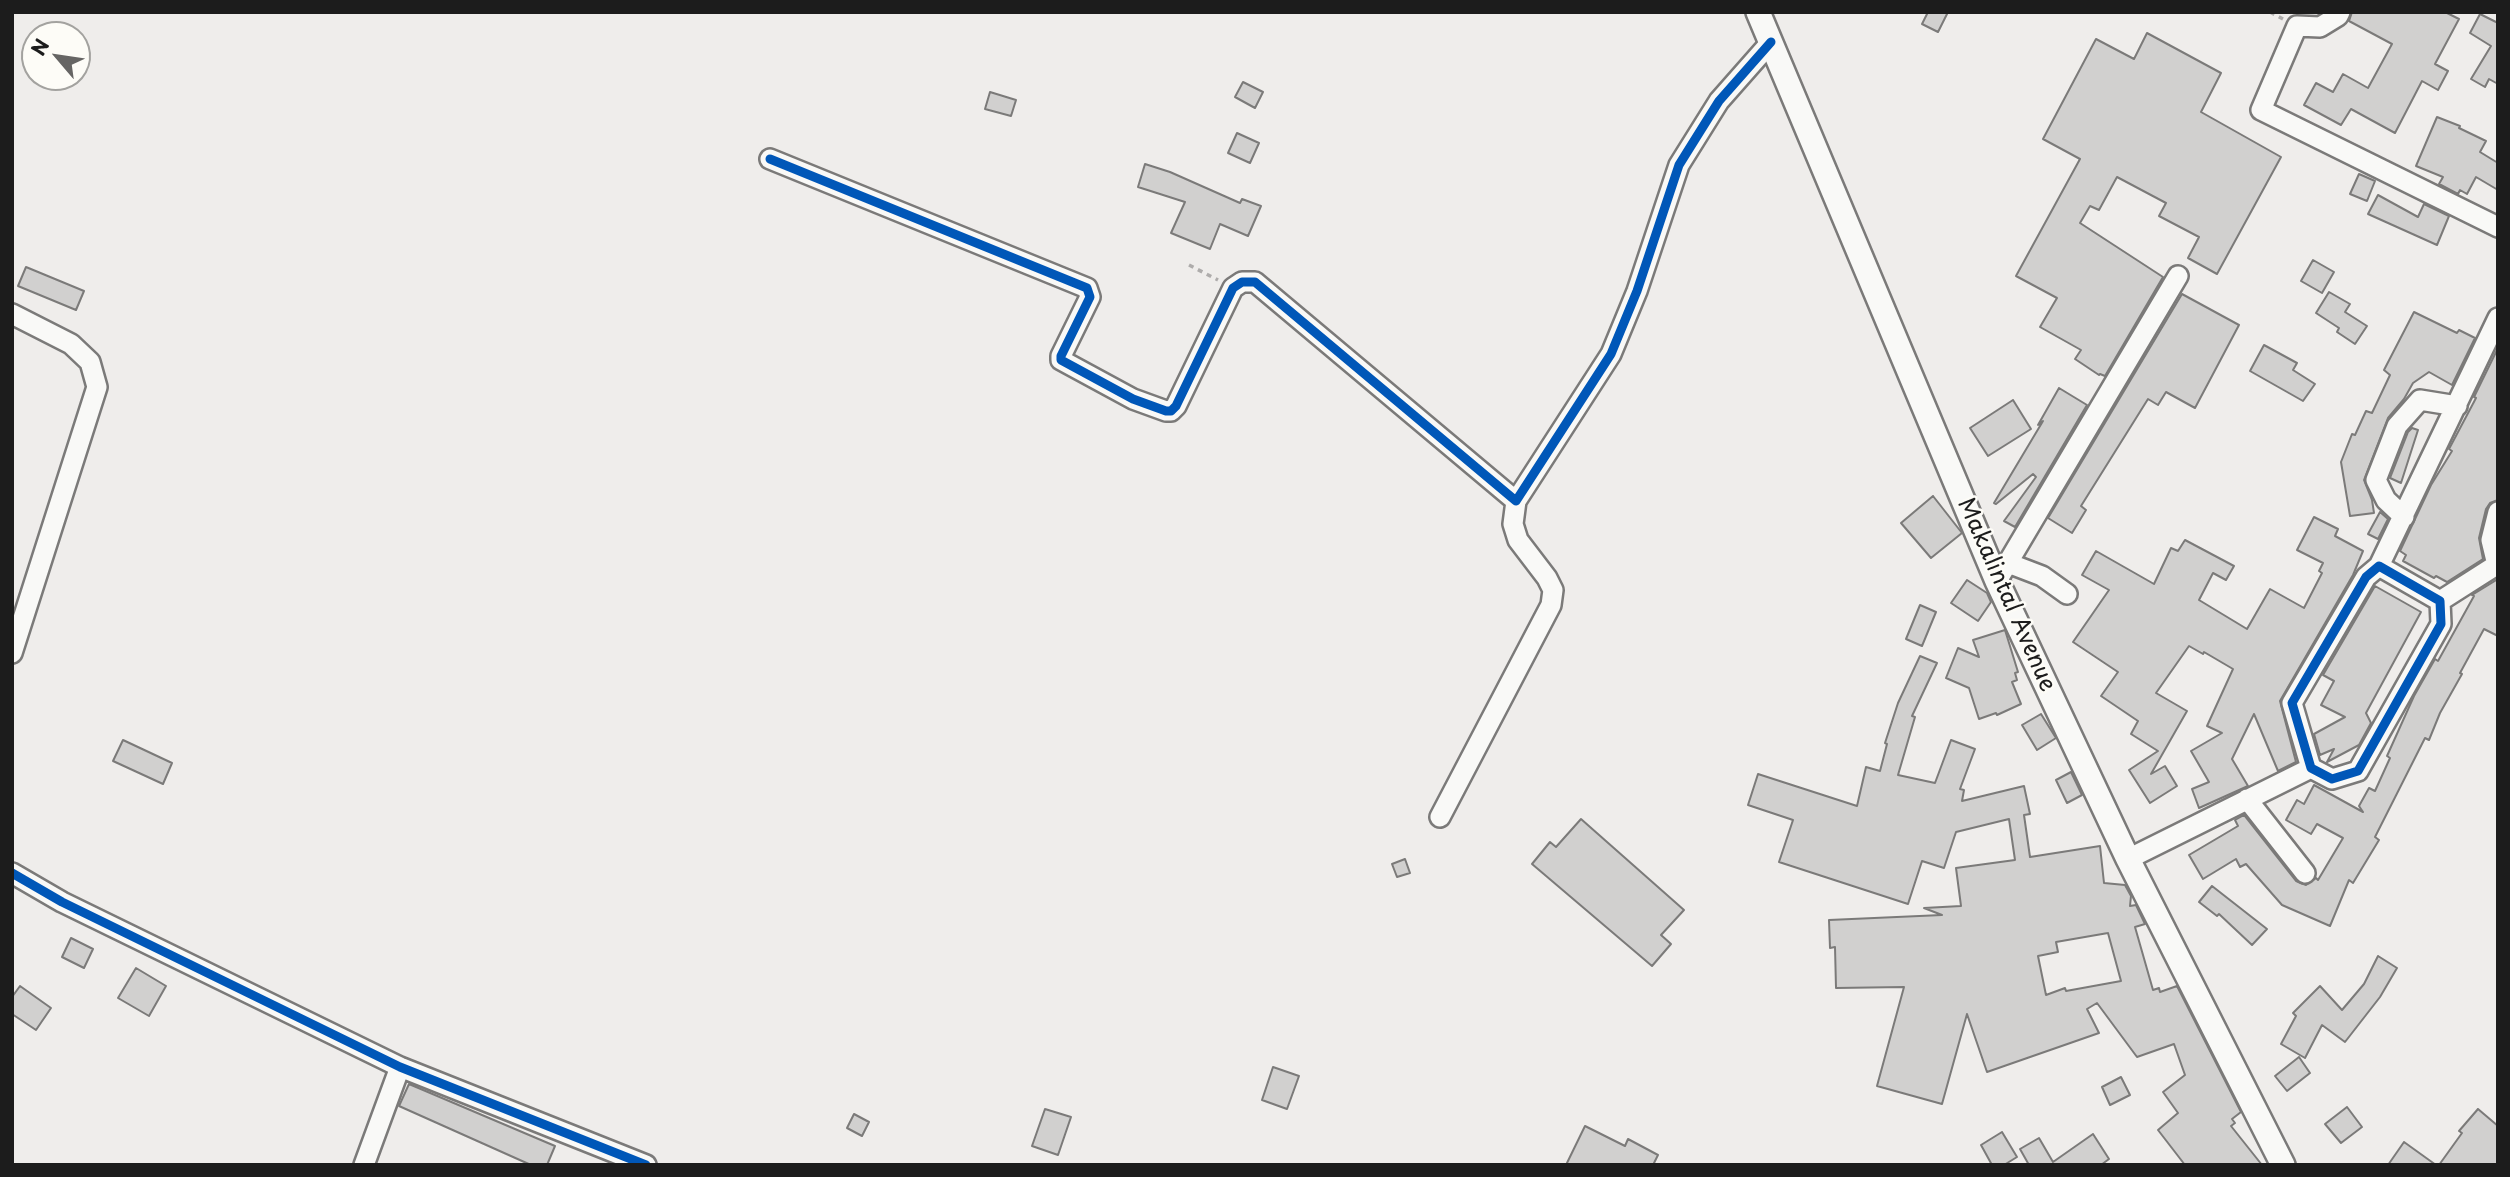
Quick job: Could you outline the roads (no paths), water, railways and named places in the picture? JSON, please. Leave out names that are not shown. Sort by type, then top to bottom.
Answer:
[{"type":"main road","name":"Makalintal Avenue","points":[[1758,12],[2128,859],[2283,1165]]},
{"type":"street","points":[[2340,12],[2320,27],[2297,26],[2261,110],[2498,227]]},
{"type":"street","points":[[1440,817],[1551,605],[1553,590],[1547,578],[1518,540],[1513,524],[1516,501],[1611,354],[1637,291],[1679,165],[1719,101],[1771,42]]},
{"type":"street","points":[[770,159],[1087,288],[1090,298],[1061,360],[1132,399],[1166,411],[1171,411],[1176,406],[1233,288],[1242,282],[1255,282],[1516,501]]},
{"type":"street","points":[[2067,594],[2042,576],[2002,572],[2178,276]]},
{"type":"street","points":[[12,314],[71,344],[90,362],[97,387],[12,653]]},
{"type":"street","points":[[2440,601],[2441,624],[2358,771],[2332,779],[2311,768],[2292,703],[2366,577],[2379,566],[2498,318]]},
{"type":"street","points":[[2404,517],[2386,500],[2376,480],[2397,426],[2420,400],[2457,406]]},
{"type":"street","points":[[2440,601],[2497,564],[2491,540],[2498,512]]},
{"type":"street","points":[[2379,566],[2440,601]]},
{"type":"street","points":[[2128,859],[2311,768]]},
{"type":"street","points":[[2247,799],[2305,873]]},
{"type":"street","points":[[13,875],[62,902],[400,1067],[646,1165]]},
{"type":"street","points":[[364,1165],[400,1067]]}]
